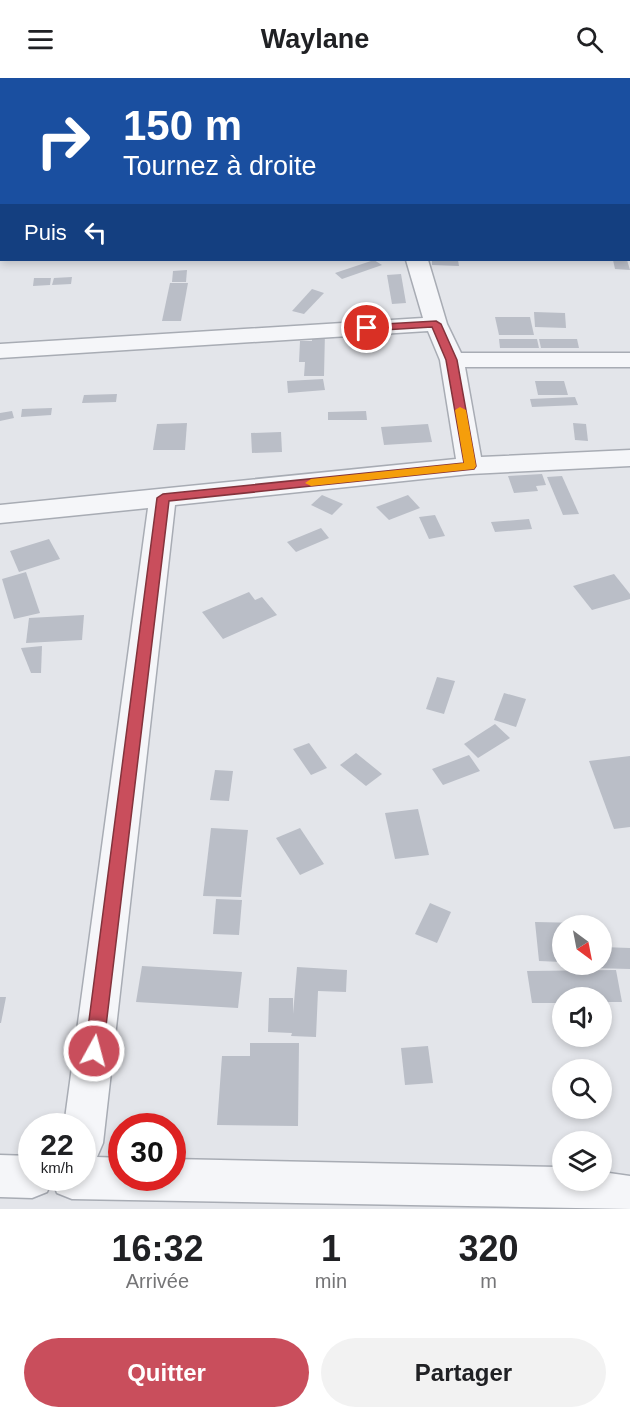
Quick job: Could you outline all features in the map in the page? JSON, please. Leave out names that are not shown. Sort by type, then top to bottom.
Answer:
[{"type":"street","points":[[417,261],[436,324],[452,360],[470,466]]},
{"type":"street","points":[[0,351],[436,324]]},
{"type":"street","points":[[452,360],[630,360]]},
{"type":"street","points":[[0,514],[470,466],[630,458]]},
{"type":"street","points":[[86,1113],[163,498]]},
{"type":"street","points":[[0,1176],[18,1177]]},
{"type":"street","points":[[96,1178],[558,1188],[630,1197]]},
{"type":"building","points":[[371,261],[382,265],[342,279],[335,273]]},
{"type":"building","points":[[432,261],[458,261],[459,266],[432,265]]},
{"type":"building","points":[[613,261],[627,261],[630,270],[615,269]]},
{"type":"building","points":[[187,270],[186,282],[172,282],[173,271]]},
{"type":"building","points":[[401,274],[406,303],[392,304],[387,275]]},
{"type":"building","points":[[72,277],[71,284],[52,285],[54,278]]},
{"type":"building","points":[[34,278],[51,278],[50,285],[33,286]]},
{"type":"building","points":[[170,283],[188,283],[181,321],[162,321]]},
{"type":"building","points":[[312,289],[324,293],[304,314],[292,311]]},
{"type":"building","points":[[534,312],[565,313],[566,328],[535,327]]},
{"type":"building","points":[[495,317],[530,317],[534,335],[499,335]]},
{"type":"building","points":[[312,332],[325,332],[324,376],[304,376],[305,362],[299,362],[300,341],[312,341]]},
{"type":"building","points":[[499,339],[537,339],[539,348],[500,348]]},
{"type":"building","points":[[539,339],[577,339],[579,348],[541,348]]},
{"type":"building","points":[[323,379],[325,390],[288,393],[287,381]]},
{"type":"building","points":[[535,381],[564,381],[568,395],[538,395]]},
{"type":"building","points":[[117,394],[116,402],[82,403],[84,395]]},
{"type":"building","points":[[575,397],[578,405],[532,407],[530,399]]},
{"type":"building","points":[[52,408],[51,415],[21,417],[22,409]]},
{"type":"building","points":[[12,411],[14,418],[0,421],[0,413]]},
{"type":"building","points":[[366,411],[367,420],[328,420],[328,412]]},
{"type":"building","points":[[187,423],[185,450],[153,450],[157,424]]},
{"type":"building","points":[[573,423],[586,424],[588,441],[575,440]]},
{"type":"building","points":[[428,424],[432,442],[384,445],[381,427]]},
{"type":"building","points":[[281,432],[282,452],[252,453],[251,433]]},
{"type":"building","points":[[542,474],[546,485],[536,486],[538,491],[514,493],[508,476]]},
{"type":"building","points":[[562,476],[579,514],[563,515],[547,477]]},
{"type":"building","points":[[322,495],[343,504],[332,515],[311,505]]},
{"type":"building","points":[[408,495],[420,508],[389,520],[376,507]]},
{"type":"building","points":[[435,515],[445,536],[429,539],[419,517]]},
{"type":"building","points":[[529,519],[532,529],[495,532],[491,522]]},
{"type":"building","points":[[321,528],[329,538],[296,552],[287,542]]},
{"type":"building","points":[[49,539],[60,559],[19,572],[10,551]]},
{"type":"building","points":[[26,572],[40,613],[14,619],[2,579]]},
{"type":"building","points":[[614,574],[630,594],[630,599],[592,610],[573,586]]},
{"type":"building","points":[[249,592],[255,600],[262,597],[277,615],[223,639],[202,612]]},
{"type":"building","points":[[84,615],[82,640],[26,643],[29,618]]},
{"type":"building","points":[[42,646],[41,673],[31,673],[21,648]]},
{"type":"building","points":[[437,677],[455,681],[444,714],[426,709]]},
{"type":"building","points":[[504,693],[526,699],[516,727],[494,720]]},
{"type":"building","points":[[495,724],[510,738],[478,758],[464,744]]},
{"type":"building","points":[[309,743],[327,768],[311,775],[293,749]]},
{"type":"building","points":[[356,753],[382,774],[366,786],[340,765]]},
{"type":"building","points":[[469,755],[480,771],[443,785],[432,769]]},
{"type":"building","points":[[630,756],[630,827],[614,829],[589,761]]},
{"type":"building","points":[[215,770],[233,771],[229,801],[210,800]]},
{"type":"building","points":[[418,809],[429,855],[395,859],[385,813]]},
{"type":"building","points":[[211,828],[248,830],[241,897],[203,896]]},
{"type":"building","points":[[300,828],[324,864],[300,875],[276,838]]},
{"type":"building","points":[[216,899],[242,900],[239,935],[213,934]]},
{"type":"building","points":[[430,903],[451,912],[437,943],[415,934]]},
{"type":"building","points":[[535,922],[552,922],[552,962],[539,961]]},
{"type":"building","points":[[612,947],[630,948],[630,969],[612,969]]},
{"type":"building","points":[[142,966],[242,972],[238,1008],[136,1002]]},
{"type":"building","points":[[297,967],[347,970],[346,992],[318,991],[316,1037],[268,1032],[269,998],[293,998],[293,1014]]},
{"type":"building","points":[[612,970],[616,970],[622,1002],[612,1002],[612,987],[552,987],[552,1003],[532,1003],[527,971],[552,971],[552,975],[612,975]]},
{"type":"building","points":[[0,997],[6,997],[1,1023],[0,1023]]},
{"type":"building","points":[[250,1043],[299,1043],[298,1126],[217,1125],[222,1056],[250,1056]]},
{"type":"building","points":[[428,1046],[433,1083],[405,1085],[401,1048]]},
{"type":"slow traffic","points":[[311,483],[470,466],[460,410]]},
{"type":"route","points":[[94,1051],[163,498],[470,466],[452,360],[436,324],[367,328]]}]
